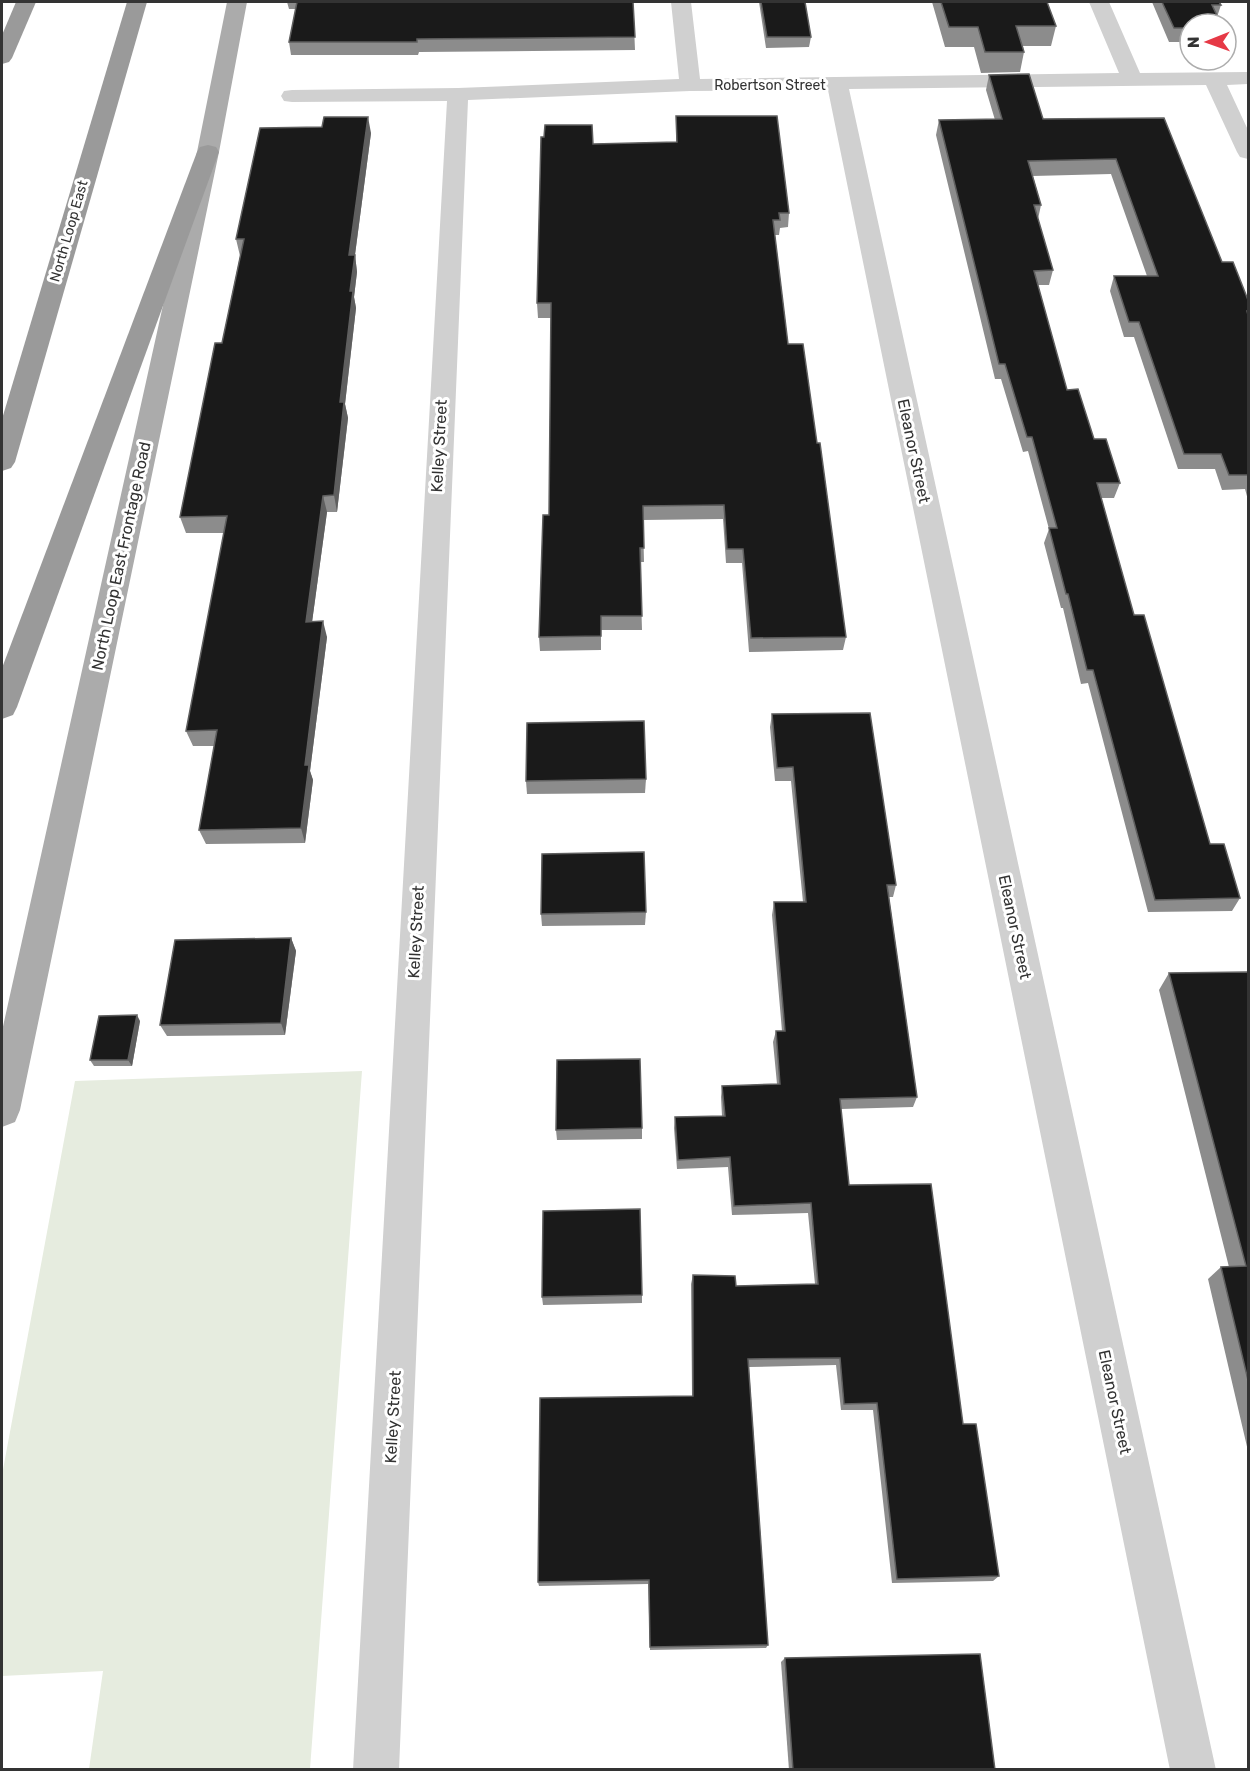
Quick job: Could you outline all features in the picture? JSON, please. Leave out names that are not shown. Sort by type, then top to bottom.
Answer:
[{"type":"highway","points":[[2,43],[11,2]]},
{"type":"highway","points":[[2,58],[26,2]]},
{"type":"highway","name":"North Loop East","points":[[2,462],[137,2]]},
{"type":"highway","points":[[2,707],[208,152]]},
{"type":"main road","name":"North Loop East Frontage Road","points":[[2,1110],[208,152],[237,2]]},
{"type":"street","points":[[681,2],[690,85]]},
{"type":"street","points":[[1099,2],[1132,80]]},
{"type":"street","name":"Robertson Street","points":[[292,96],[458,94],[690,85],[1248,78]]},
{"type":"street","points":[[1214,79],[1248,152]]},
{"type":"street","name":"Eleanor Street","points":[[837,84],[1193,1770]]},
{"type":"street","name":"Kelley Street","points":[[376,1770],[458,94]]},
{"type":"shaded area","points":[[362,1071],[310,1769],[89,1769],[103,1671],[2,1676],[2,1475],[75,1081]]},
{"type":"building","points":[[297,2],[633,2],[635,37],[417,39],[417,42],[289,42]]},
{"type":"building","points":[[761,2],[805,2],[811,37],[767,37]]},
{"type":"building","points":[[941,2],[1047,2],[1056,26],[1016,26],[1024,52],[985,52],[978,27],[949,27]]},
{"type":"building","points":[[1162,2],[1219,2],[1221,5],[1212,5],[1215,12],[1178,12],[1178,28],[1174,28]]},
{"type":"building","points":[[1029,74],[1043,119],[1164,118],[1222,262],[1233,262],[1248,300],[1248,475],[1229,475],[1221,454],[1184,454],[1139,322],[1129,322],[1114,276],[1158,276],[1116,159],[1028,161],[1041,205],[1034,205],[1053,270],[1034,271],[1067,390],[1078,389],[1094,439],[1106,439],[1120,483],[1097,483],[1134,615],[1144,615],[1210,844],[1224,844],[1240,898],[1155,900],[1093,670],[1087,670],[1068,594],[1066,594],[1049,528],[1057,528],[1032,437],[1027,437],[1005,364],[999,364],[939,120],[1002,119],[989,75]]},
{"type":"building","points":[[676,116],[777,116],[789,213],[779,213],[780,220],[773,220],[788,344],[803,344],[817,443],[820,443],[846,637],[751,638],[743,549],[727,549],[724,505],[643,506],[644,548],[640,548],[642,616],[601,616],[601,636],[539,637],[543,515],[549,515],[551,303],[537,303],[541,137],[544,137],[545,125],[592,125],[593,144],[677,142]]},
{"type":"building","points":[[324,117],[368,117],[349,255],[355,255],[350,291],[353,291],[340,402],[344,402],[334,495],[323,496],[306,622],[323,621],[305,765],[309,765],[301,828],[199,830],[217,730],[186,731],[227,516],[180,517],[215,343],[222,343],[244,239],[236,239],[260,128],[322,127]]},
{"type":"building","points":[[870,713],[896,885],[887,885],[917,1097],[840,1099],[849,1185],[931,1184],[963,1424],[976,1424],[999,1576],[897,1579],[877,1403],[844,1404],[840,1358],[748,1359],[768,1645],[650,1647],[649,1580],[538,1582],[540,1398],[693,1396],[693,1275],[735,1276],[736,1286],[818,1284],[811,1203],[734,1206],[730,1157],[678,1160],[675,1117],[725,1116],[722,1086],[780,1084],[776,1031],[785,1031],[774,902],[806,902],[793,767],[777,768],[772,714]]},
{"type":"building","points":[[644,721],[646,779],[526,781],[527,723]]},
{"type":"building","points":[[644,852],[646,912],[541,914],[542,854]]},
{"type":"building","points":[[291,938],[281,1023],[160,1025],[175,940]]},
{"type":"building","points":[[1248,972],[1248,1380],[1221,1267],[1246,1266],[1169,973]]},
{"type":"building","points":[[137,1015],[128,1060],[90,1060],[99,1016]]},
{"type":"building","points":[[640,1059],[642,1128],[556,1130],[557,1060]]},
{"type":"building","points":[[640,1209],[642,1295],[542,1297],[543,1211]]},
{"type":"building","points":[[980,1654],[995,1770],[793,1770],[785,1658]]}]
